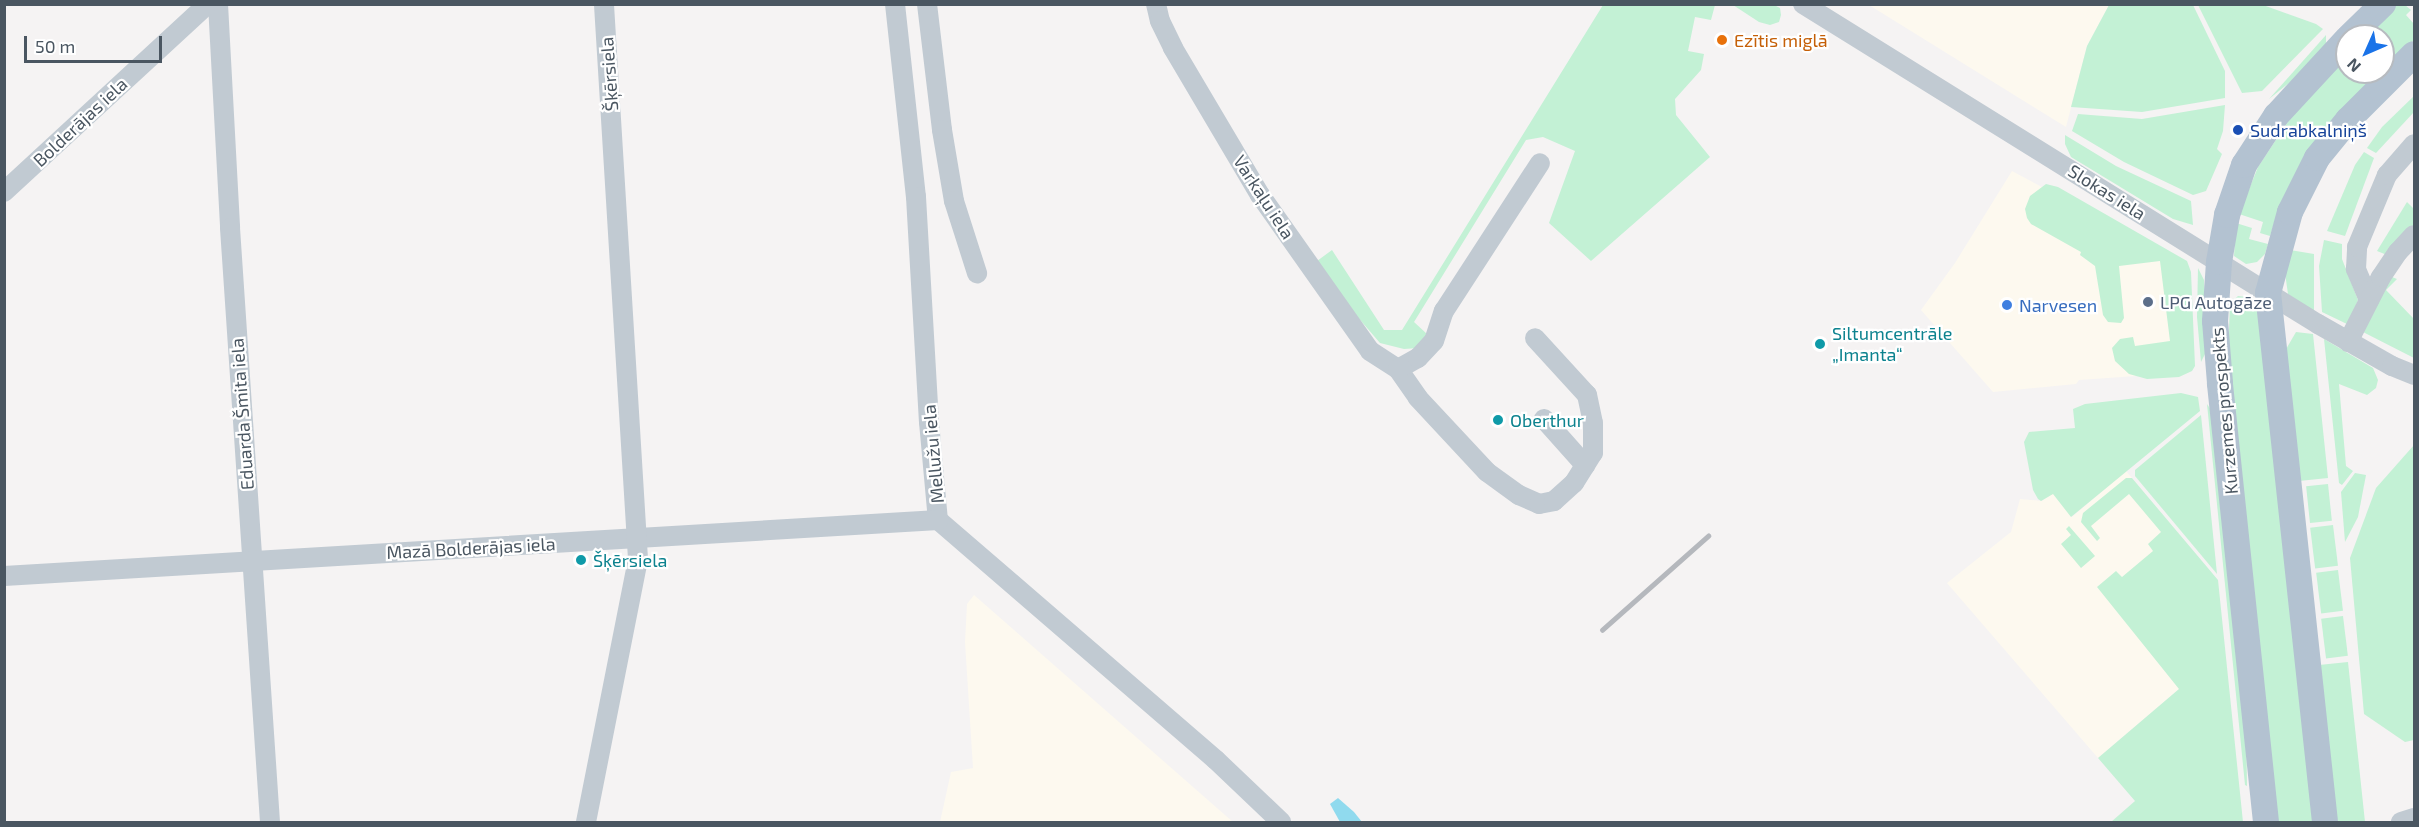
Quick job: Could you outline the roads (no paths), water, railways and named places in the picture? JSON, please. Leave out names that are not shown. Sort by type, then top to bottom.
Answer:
[{"type":"main road","points":[[2362,24],[2383,4]]},
{"type":"main road","name":"Kurzemes prospekts","points":[[2266,822],[2219,372],[2215,321],[2219,262],[2227,215],[2244,165],[2276,116],[2335,52]]},
{"type":"main road","points":[[2325,822],[2268,293],[2290,212],[2318,158],[2348,120],[2415,54]]},
{"type":"street","name":"Bolderājas iela","points":[[4,192],[208,4]]},
{"type":"street","name":"Eduarda Šmita iela","points":[[218,4],[270,822]]},
{"type":"street","name":"Šķērsiela","points":[[586,822],[637,568],[638,538],[604,4]]},
{"type":"street","name":"Mellužu iela","points":[[895,4],[916,197],[929,422],[938,520],[1216,760],[1281,822]]},
{"type":"street","points":[[927,4],[942,130],[954,201],[977,273]]},
{"type":"street","name":"Varkaļu iela","points":[[1156,4],[1160,21],[1173,48],[1260,195],[1371,351],[1398,369]]},
{"type":"street","name":"Slokas iela","points":[[1803,4],[2348,342],[2392,366],[2415,375]]},
{"type":"street","points":[[2369,300],[2356,269],[2357,247],[2387,175],[2415,144]]},
{"type":"street","points":[[1535,338],[1587,396],[1593,423],[1593,453],[1574,483],[1554,501],[1539,504],[1519,495],[1487,472],[1418,398],[1398,369],[1418,358],[1434,341],[1444,311],[1540,163]]},
{"type":"street","points":[[2348,342],[2391,262],[2415,235]]},
{"type":"street","points":[[1544,419],[1585,465]]},
{"type":"street","name":"Mazā Bolderājas iela","points":[[4,576],[938,520]]},
{"type":"water","points":[[1338,798],[1362,822],[1340,822],[1330,804]]},
{"type":"railway","points":[[1602,630],[1708,536]]},
{"type":"place","name":"Ezītis miglā","points":[[1722,40]]},
{"type":"place","name":"Sudrabkalniņš","points":[[2238,130]]},
{"type":"place","name":"LPG Autogāze","points":[[2148,302]]},
{"type":"place","name":"Narvesen","points":[[2007,305]]},
{"type":"place","name":"Siltumcentrāle „Imanta“","points":[[1820,344]]},
{"type":"place","name":"Oberthur","points":[[1498,420]]},
{"type":"place","name":"Šķērsiela","points":[[581,560]]}]
